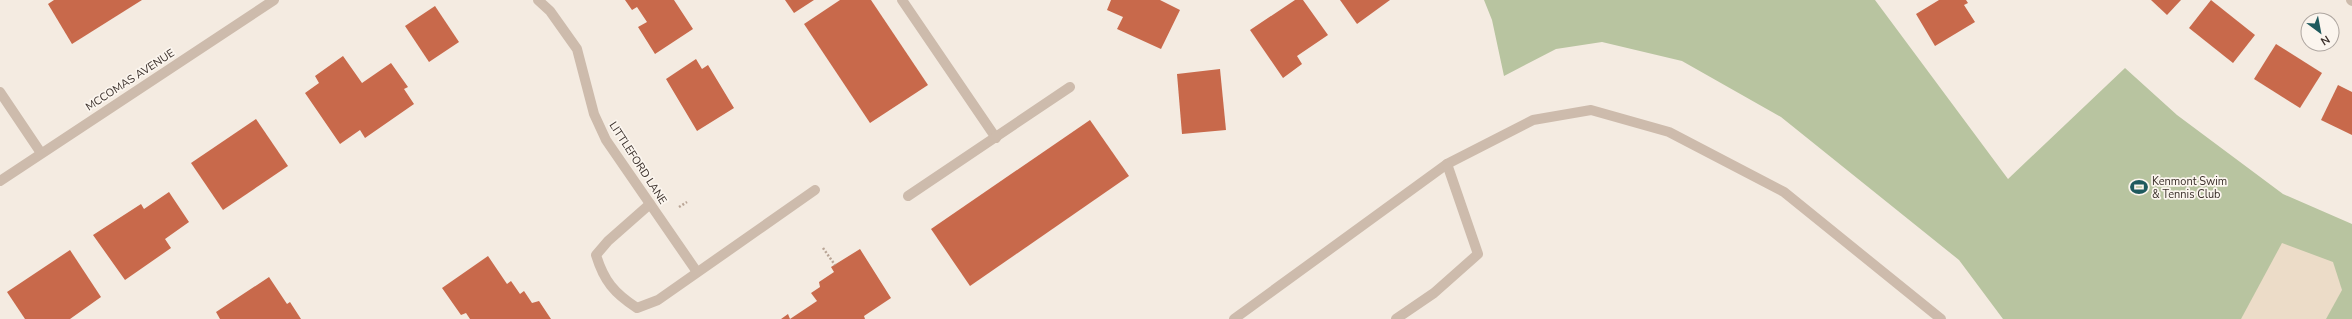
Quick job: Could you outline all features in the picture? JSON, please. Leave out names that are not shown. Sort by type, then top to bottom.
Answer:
[{"type":"street","name":"MCCOMAS AVENUE","points":[[0,181],[274,0]]},
{"type":"street","name":"LITTLEFORD LANE","points":[[538,0],[550,11],[577,48],[594,114],[606,140],[697,272]]},
{"type":"street","points":[[902,0],[996,138]]},
{"type":"street","points":[[908,196],[1070,87]]},
{"type":"street","points":[[0,92],[41,153]]},
{"type":"street","points":[[1234,319],[1447,164],[1533,120],[1591,110],[1669,132],[1784,192],[1941,319]]},
{"type":"street","points":[[1396,319],[1434,292],[1478,254],[1447,164]]},
{"type":"street","points":[[650,204],[608,241],[596,254],[602,275],[619,297],[637,308],[658,300],[815,190]]},
{"type":"path","points":[[823,248],[835,265]]},
{"type":"green space","points":[[1484,0],[1875,0],[2008,179],[2125,68],[2177,115],[2283,194],[2352,224],[2352,319],[2003,319],[1959,260],[1781,117],[1682,61],[1602,42],[1556,49],[1504,76],[1492,20]]},
{"type":"shaded area","points":[[2282,243],[2333,262],[2342,290],[2326,319],[2241,319]]},
{"type":"building","points":[[54,0],[142,0],[72,44],[48,4]]},
{"type":"building","points":[[625,0],[674,0],[693,29],[655,54],[638,27],[647,22],[637,7],[632,10]]},
{"type":"building","points":[[785,0],[814,0],[794,13]]},
{"type":"building","points":[[840,0],[871,0],[928,85],[870,123],[804,24]]},
{"type":"building","points":[[1111,0],[1160,0],[1180,10],[1161,49],[1117,29],[1123,17],[1107,10]]},
{"type":"building","points":[[1295,0],[1303,0],[1328,35],[1297,56],[1302,64],[1283,78],[1250,30]]},
{"type":"building","points":[[1340,0],[1390,0],[1357,24]]},
{"type":"building","points":[[1939,0],[1966,0],[1968,3],[1964,5],[1975,22],[1935,46],[1916,14]]},
{"type":"building","points":[[2151,0],[2181,0],[2167,15]]},
{"type":"building","points":[[2211,0],[2255,35],[2233,63],[2189,28]]},
{"type":"building","points":[[435,6],[459,42],[429,62],[405,26]]},
{"type":"building","points":[[2276,44],[2322,73],[2300,108],[2254,79]]},
{"type":"building","points":[[343,56],[362,83],[391,63],[408,87],[404,89],[414,104],[365,138],[360,130],[340,144],[305,93],[319,83],[315,76]]},
{"type":"building","points":[[696,59],[702,69],[708,65],[734,108],[697,131],[666,79]]},
{"type":"building","points":[[1220,69],[1226,130],[1182,134],[1177,74]]},
{"type":"building","points":[[2338,85],[2352,92],[2352,135],[2321,120]]},
{"type":"building","points":[[256,119],[288,166],[223,210],[191,163]]},
{"type":"building","points":[[1090,120],[1129,176],[970,286],[931,229]]},
{"type":"building","points":[[169,192],[189,222],[165,239],[171,248],[125,280],[93,235],[141,204],[144,209]]},
{"type":"building","points":[[860,249],[891,298],[864,316],[865,319],[790,319],[817,301],[811,293],[820,287],[819,282],[834,272],[831,267]]},
{"type":"building","points":[[70,250],[101,297],[70,319],[25,319],[7,292]]},
{"type":"building","points":[[488,256],[507,284],[511,281],[520,294],[524,291],[532,303],[539,301],[551,319],[470,319],[466,313],[461,315],[442,288]]},
{"type":"building","points":[[269,277],[287,304],[290,302],[301,319],[220,319],[216,312]]},
{"type":"building","points":[[788,314],[790,319],[781,319]]},
{"type":"place","name":"Kenmont Swim & Tennis Club","points":[[2139,187]]}]
